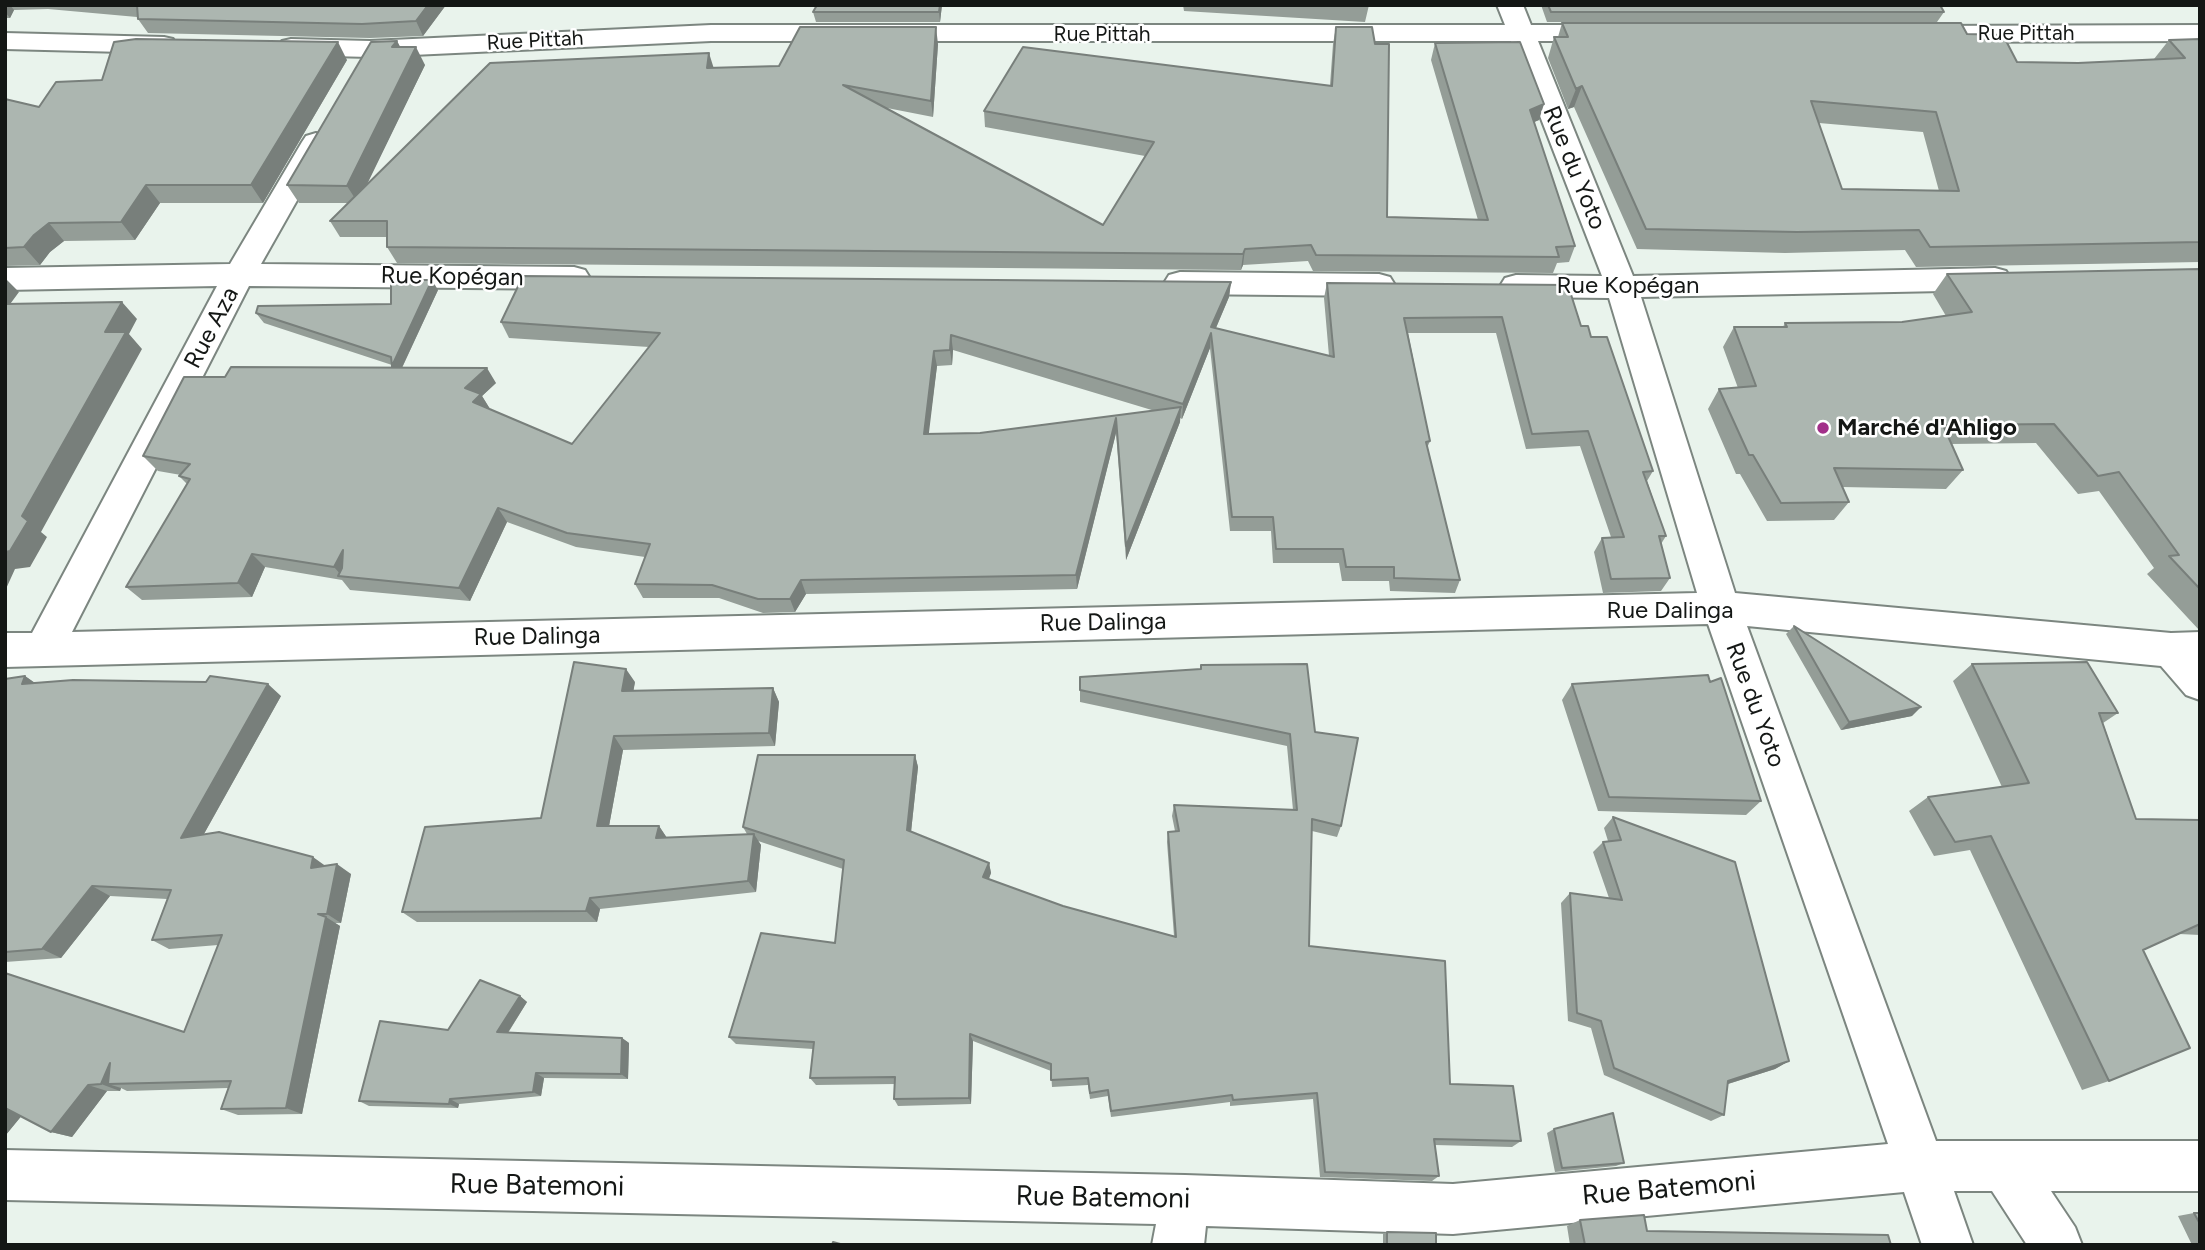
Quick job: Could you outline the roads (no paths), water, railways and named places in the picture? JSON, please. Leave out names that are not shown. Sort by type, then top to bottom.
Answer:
[{"type":"street","points":[[711,33],[722,5]]},
{"type":"street","points":[[1099,35],[1102,5]]},
{"type":"street","points":[[2013,5],[2034,34]]},
{"type":"street","name":"Rue Pittah","points":[[260,47],[363,61],[711,33],[1099,35],[1515,19],[1645,33]]},
{"type":"street","name":"Rue du Yoto","points":[[1515,19],[1622,287],[1721,608],[1948,1245]]},
{"type":"street","name":"Rue Pittah","points":[[1895,34],[2200,33]]},
{"type":"street","points":[[5,41],[191,45]]},
{"type":"street","name":"Rue Aza","points":[[43,649],[240,275],[328,120]]},
{"type":"street","name":"Rue Kopégan","points":[[5,278],[240,275],[603,278]]},
{"type":"street","name":"Rue Kopégan","points":[[1482,286],[1622,287],[2021,279]]},
{"type":"street","points":[[1147,283],[1413,285]]},
{"type":"street","name":"Rue Dalinga","points":[[5,650],[1721,608],[2186,650]]},
{"type":"street","points":[[2186,650],[2200,683]]},
{"type":"street","name":"Rue Batemoni","points":[[5,1175],[1181,1222],[1453,1209],[1920,1166],[2200,1166]]},
{"type":"street","points":[[2005,1167],[2057,1245]]},
{"type":"place","name":"Marché d'Ahligo","points":[[1823,428]]}]
